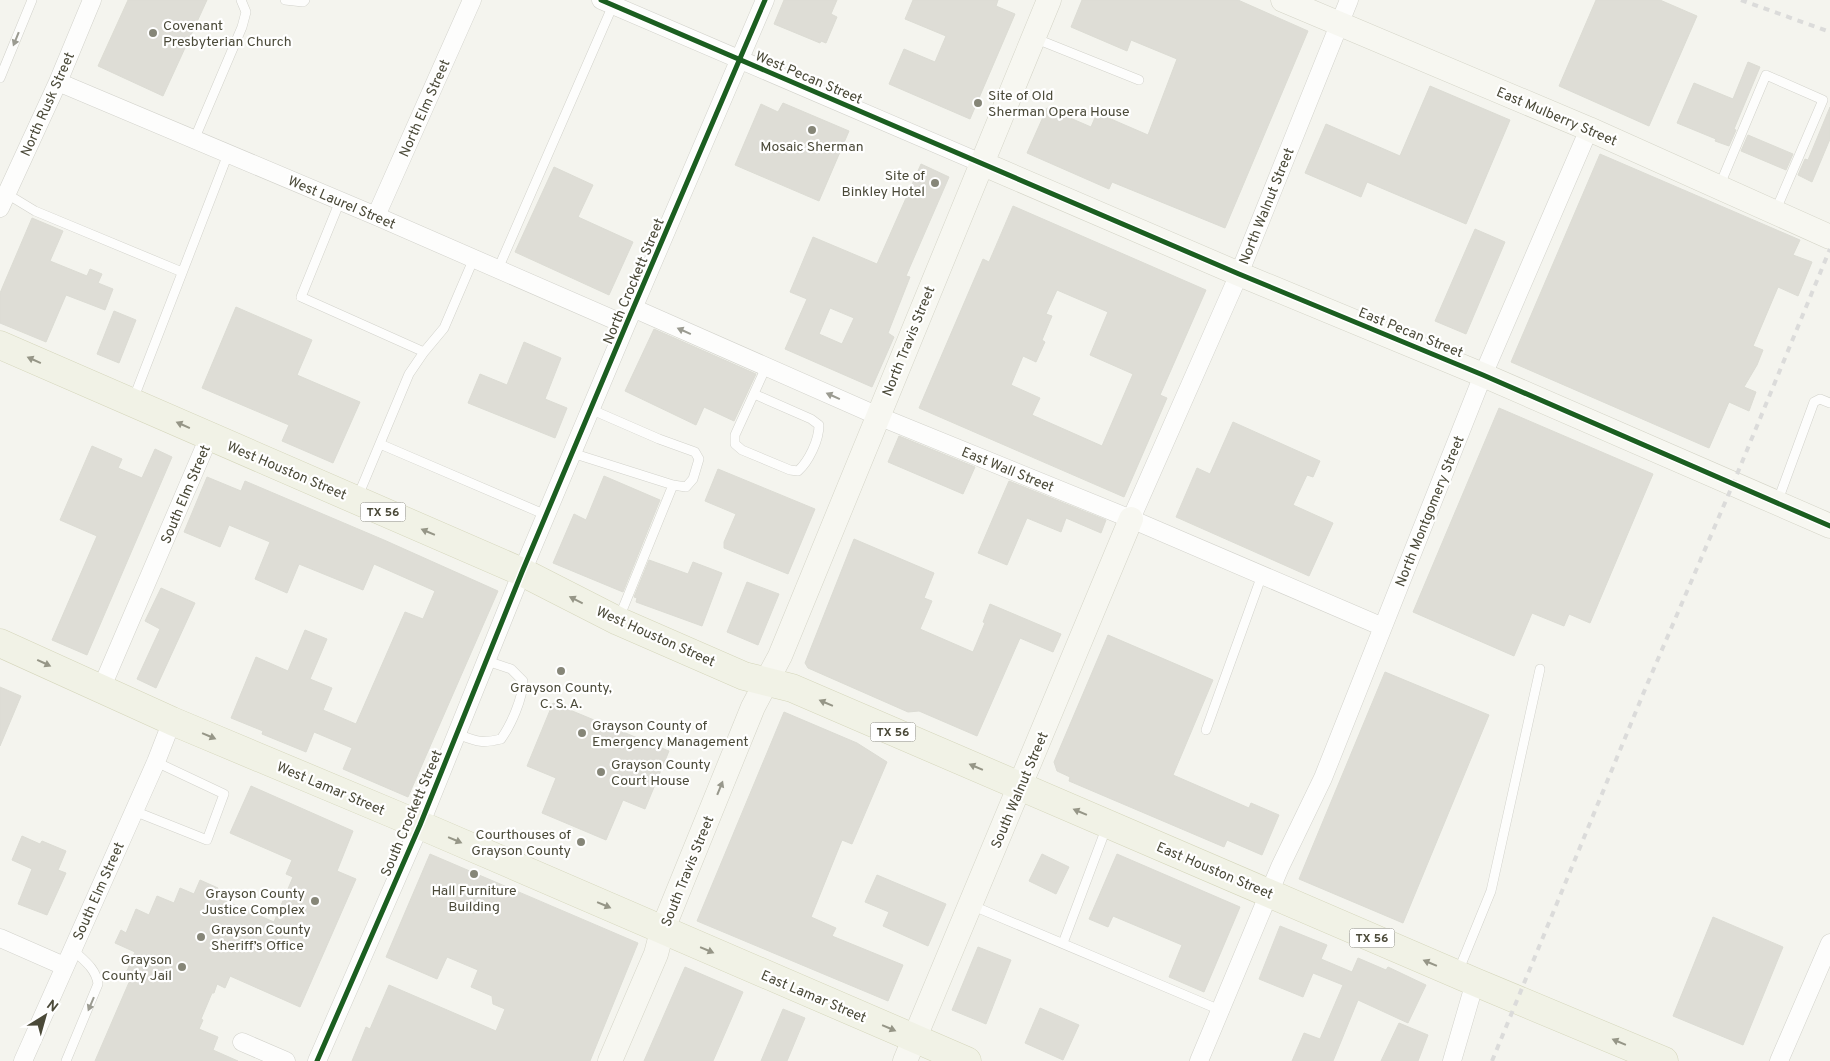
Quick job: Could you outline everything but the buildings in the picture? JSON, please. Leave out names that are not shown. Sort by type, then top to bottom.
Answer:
[{"type":"main road","name":"West Houston Street","points":[[0,345],[522,572],[618,621],[744,676],[765,681]]},
{"type":"main road","name":"West Lamar Street","points":[[0,643],[172,720],[420,825],[662,931]]},
{"type":"main road","name":"East Houston Street","points":[[765,681],[792,688],[1269,894],[1664,1061]]},
{"type":"main road","name":"East Lamar Street","points":[[662,931],[910,1050],[967,1061]]},
{"type":"street","name":"North Rusk Street","points":[[4,191],[58,82],[92,0]]},
{"type":"street","name":"North Elm Street","points":[[376,216],[472,0]]},
{"type":"street","name":"North Crockett Street","points":[[522,572],[766,0]]},
{"type":"street","name":"North Travis Street","points":[[765,681],[780,656],[1049,0]]},
{"type":"street","name":"East Mulberry Street","points":[[1283,0],[1589,129],[1830,237]]},
{"type":"street","name":"North Walnut Street","points":[[1131,519],[1239,274],[1349,0]]},
{"type":"street","name":"West Pecan Street","points":[[607,3],[981,163]]},
{"type":"street","name":"West Laurel Street","points":[[58,82],[376,216],[626,325]]},
{"type":"street","name":"North Montgomery Street","points":[[1199,1061],[1280,867],[1323,778],[1483,375],[1589,129]]},
{"type":"street","name":"East Pecan Street","points":[[981,163],[1239,274],[1483,375],[1830,526]]},
{"type":"street","name":"East Wall Street","points":[[633,308],[878,416],[1131,519],[1383,627]]},
{"type":"street","name":"South Elm Street","points":[[101,689],[209,437]]},
{"type":"street","name":"South Walnut Street","points":[[910,1050],[1131,519]]},
{"type":"street","name":"South Crockett Street","points":[[317,1061],[420,825],[522,572]]},
{"type":"street","name":"South Travis Street","points":[[610,1061],[656,954],[662,931],[765,681]]},
{"type":"street","name":"South Elm Street","points":[[23,1061],[156,762],[172,720]]},
{"type":"street","points":[[0,938],[64,966]]},
{"type":"street","points":[[1779,1061],[1830,943]]},
{"type":"street","points":[[1452,1061],[1466,978]]},
{"type":"street","points":[[242,1042],[286,1061]]},
{"type":"lane","points":[[0,78],[32,0]]},
{"type":"lane","points":[[194,140],[242,27],[246,12],[241,0]]},
{"type":"lane","points":[[285,0],[303,2],[305,0]]},
{"type":"lane","points":[[498,269],[607,3]]},
{"type":"lane","points":[[1033,38],[1139,80]]},
{"type":"lane","points":[[1718,187],[1766,75],[1823,100],[1775,212]]},
{"type":"lane","points":[[132,402],[228,154]]},
{"type":"lane","points":[[4,191],[35,211],[182,272]]},
{"type":"lane","points":[[340,201],[301,297],[424,352]]},
{"type":"lane","points":[[356,501],[409,374],[444,328],[474,258]]},
{"type":"lane","points":[[754,394],[811,419],[819,425],[819,432],[805,465],[798,471],[790,470],[742,450],[735,444],[735,436],[766,367]]},
{"type":"lane","points":[[1777,503],[1814,402],[1820,400],[1830,404]]},
{"type":"lane","points":[[572,453],[674,485],[686,487],[692,479],[698,459],[695,452],[590,409]]},
{"type":"lane","points":[[380,444],[546,515]]},
{"type":"lane","points":[[618,621],[674,485]]},
{"type":"lane","points":[[1206,730],[1262,575]]},
{"type":"lane","points":[[456,734],[480,742],[490,742],[501,739],[508,730],[523,689],[523,681],[511,669],[487,661]]},
{"type":"lane","points":[[1466,978],[1491,891],[1540,669]]},
{"type":"lane","points":[[134,811],[207,840],[224,794],[156,762]]},
{"type":"lane","points":[[1063,943],[1108,824]]},
{"type":"lane","points":[[971,905],[1220,1010]]},
{"type":"lane","points":[[66,1061],[98,984],[97,975],[72,949]]},
{"type":"railway","points":[[1741,0],[1830,32]]},
{"type":"railway","points":[[1492,1061],[1646,687],[1733,484],[1830,249]]},
{"type":"cycle path","points":[[601,0],[1239,274],[1483,375],[1830,526]]},
{"type":"cycle path","points":[[317,1061],[420,825],[522,572],[765,0]]},
{"type":"place","name":"Covenant Presbyterian Church","points":[[153,33]]},
{"type":"place","name":"Site of Old Sherman Opera House","points":[[978,103]]},
{"type":"place","name":"Mosaic Sherman","points":[[812,130]]},
{"type":"place","name":"Site of Binkley Hotel","points":[[935,183]]},
{"type":"place","name":"Grayson County, C. S. A.","points":[[561,671]]},
{"type":"place","name":"Grayson County of Emergency Management","points":[[582,733]]},
{"type":"place","name":"Grayson County Court House","points":[[601,772]]},
{"type":"place","name":"Courthouses of Grayson County","points":[[581,842]]},
{"type":"place","name":"Hall Furniture Building","points":[[474,874]]},
{"type":"place","name":"Grayson County Justice Complex","points":[[315,901]]},
{"type":"place","name":"Grayson County Sheriff’s Office","points":[[201,937]]},
{"type":"place","name":"Grayson County Jail","points":[[182,967]]}]
